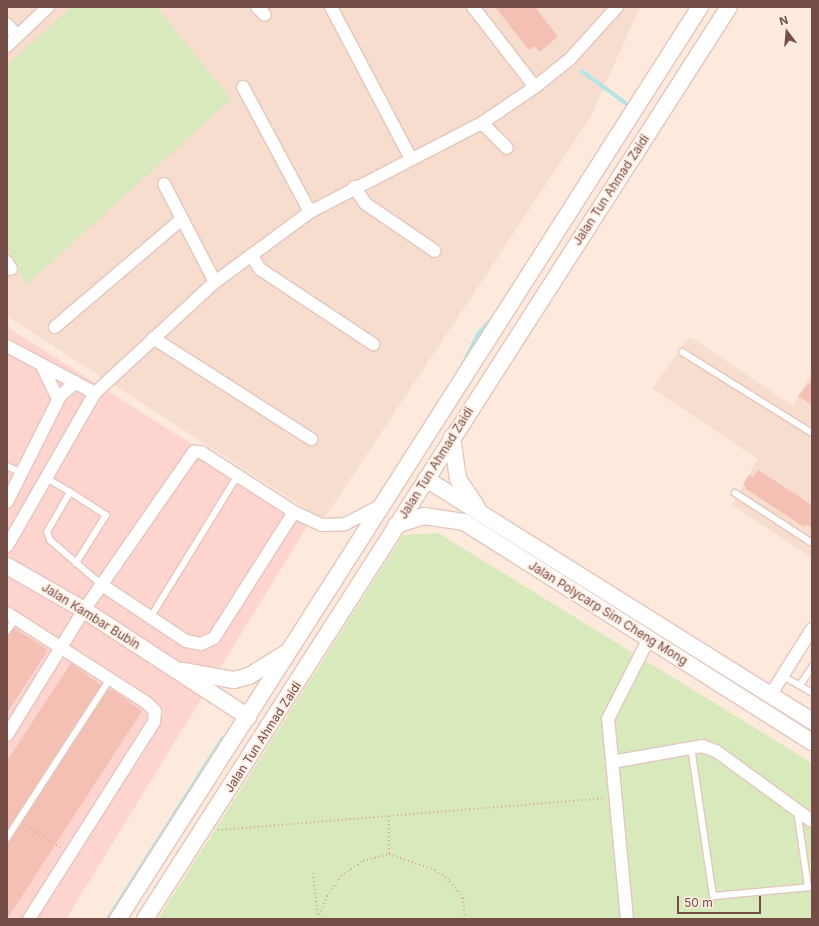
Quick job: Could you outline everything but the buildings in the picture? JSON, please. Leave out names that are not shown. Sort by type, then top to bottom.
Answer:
[{"type":"main road","name":"Jalan Tun Ahmad Zaidi","points":[[118,919],[700,7]]},
{"type":"main road","name":"Jalan Tun Ahmad Zaidi","points":[[145,919],[202,832],[452,437],[729,7]]},
{"type":"main road","points":[[452,437],[458,479],[468,498],[485,516]]},
{"type":"main road","name":"Jalan Polycarp Sim Cheng Mong","points":[[426,479],[599,589],[771,694],[812,721]]},
{"type":"main road","name":"Jalan Polycarp Sim Cheng Mong","points":[[396,525],[424,516],[457,518],[648,640],[812,742]]},
{"type":"main road","name":"Jalan Kambar Bubin","points":[[7,566],[84,610],[248,717]]},
{"type":"main road","points":[[599,589],[634,620],[648,640]]},
{"type":"main road","points":[[174,669],[234,680],[249,676],[291,650]]},
{"type":"main road","points":[[723,686],[750,697],[771,694],[777,715],[812,738]]},
{"type":"street","points":[[7,46],[48,7]]},
{"type":"street","points":[[331,7],[411,159]]},
{"type":"street","points":[[473,7],[535,87]]},
{"type":"street","points":[[7,546],[95,394],[215,282],[310,212],[354,187],[482,123],[535,87],[570,59],[616,7]]},
{"type":"street","points":[[7,24],[17,36]]},
{"type":"street","points":[[243,87],[310,212]]},
{"type":"street","points":[[482,123],[506,148]]},
{"type":"street","points":[[164,184],[215,282]]},
{"type":"street","points":[[354,187],[366,204],[435,251]]},
{"type":"street","points":[[55,327],[182,219]]},
{"type":"street","points":[[251,255],[260,269],[373,344]]},
{"type":"street","points":[[154,338],[311,439]]},
{"type":"street","points":[[7,346],[41,366],[76,382],[95,394]]},
{"type":"street","points":[[41,366],[52,381],[58,400]]},
{"type":"street","points":[[7,502],[58,400],[76,382]]},
{"type":"street","points":[[7,735],[63,647],[84,610],[188,456],[201,452],[294,512],[322,525],[345,524],[383,505]]},
{"type":"street","points":[[102,585],[186,641],[201,644],[214,638],[294,512]]},
{"type":"street","points":[[11,616],[63,647],[147,702],[155,712],[154,722],[29,919]]},
{"type":"street","points":[[771,694],[812,629]]},
{"type":"street","points":[[627,919],[608,719],[648,640]]},
{"type":"street","points":[[612,762],[691,747],[716,751],[812,821]]},
{"type":"lane","points":[[682,352],[812,433]]},
{"type":"lane","points":[[7,466],[22,473]]},
{"type":"lane","points":[[150,618],[238,475]]},
{"type":"lane","points":[[46,478],[106,515],[76,563]]},
{"type":"lane","points":[[70,492],[47,532],[50,540],[102,585]]},
{"type":"lane","points":[[735,493],[812,543]]},
{"type":"lane","points":[[7,632],[11,616]]},
{"type":"lane","points":[[800,686],[812,667]]},
{"type":"lane","points":[[783,676],[812,693]]},
{"type":"lane","points":[[7,838],[110,679]]},
{"type":"lane","points":[[691,747],[713,896],[810,887],[797,809]]},
{"type":"path","points":[[202,832],[616,797]]},
{"type":"path","points":[[7,812],[70,854]]},
{"type":"path","points":[[389,816],[390,854]]},
{"type":"path","points":[[318,919],[327,896],[341,876],[363,862],[390,854],[435,870],[450,881],[463,898],[465,919]]},
{"type":"path","points":[[312,874],[318,919]]},
{"type":"shaded area","points":[[7,7],[640,7],[589,120],[323,520],[7,316]]},
{"type":"shaded area","points":[[7,327],[311,520],[66,919],[7,919]]},
{"type":"shaded area","points":[[690,337],[793,406],[812,371],[812,558],[732,505],[758,459],[652,388]]},
{"type":"green space","points":[[72,7],[156,7],[231,99],[26,285],[7,248],[7,65]]},
{"type":"green space","points":[[438,533],[812,763],[812,919],[158,919],[403,535]]},
{"type":"waterway","points":[[582,71],[630,106]]},
{"type":"waterway","points":[[461,368],[478,334],[492,319]]},
{"type":"waterway","points":[[108,919],[223,738]]}]
